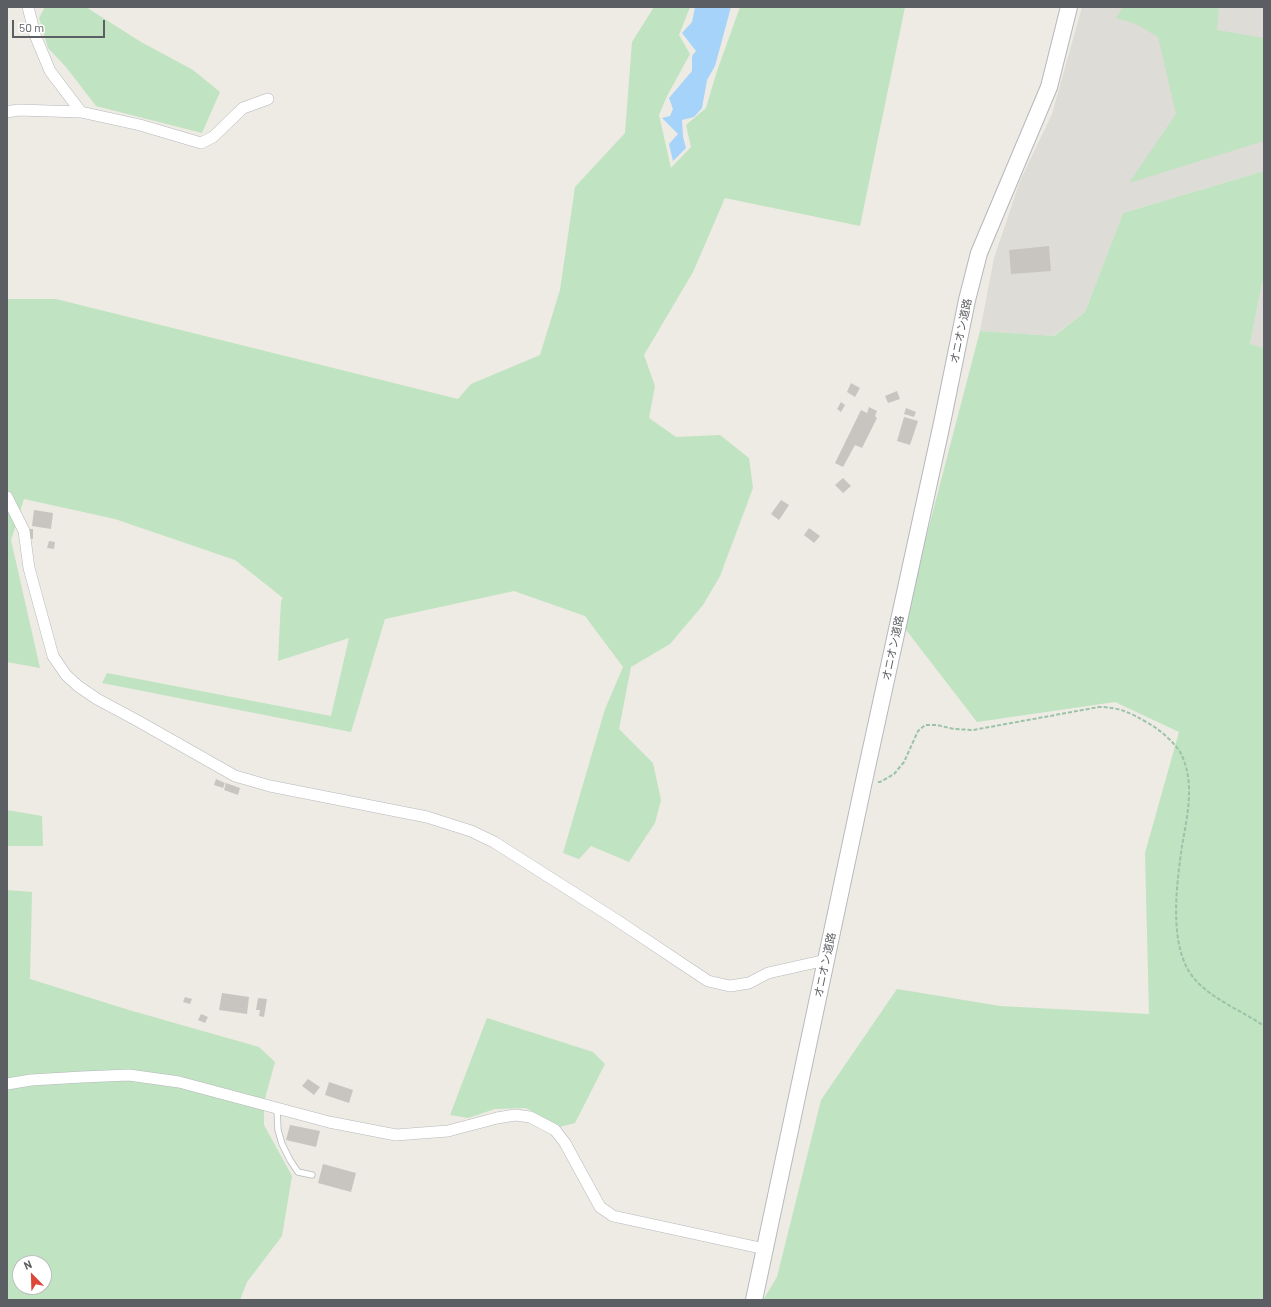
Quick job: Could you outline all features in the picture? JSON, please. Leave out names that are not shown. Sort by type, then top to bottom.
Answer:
[{"type":"street","points":[[28,7],[35,34],[50,71],[81,112]]},
{"type":"street","name":"オニオン道路","points":[[754,1300],[967,300],[979,253],[1049,86],[1069,7]]},
{"type":"street","points":[[7,112],[18,110],[81,112],[140,125],[201,143],[213,137],[243,108],[268,99]]},
{"type":"street","points":[[7,497],[24,531],[29,568],[53,656],[66,675],[78,686],[97,699],[235,776],[270,786],[427,817],[471,831],[494,842],[615,919],[708,981],[730,986],[749,983],[768,973],[826,960]]},
{"type":"street","points":[[7,1084],[31,1080],[129,1076],[179,1082],[329,1122],[396,1135],[448,1131],[497,1118],[515,1115],[530,1116],[555,1130],[565,1143],[600,1207],[612,1216],[765,1249]]},
{"type":"lane","points":[[277,1108],[278,1130],[282,1144],[290,1160],[298,1172],[312,1175]]},
{"type":"path","points":[[864,781],[880,782],[894,774],[904,762],[918,731],[925,726],[973,730],[1111,707],[1122,710],[1151,724],[1160,731],[1182,754],[1189,784],[1188,814],[1182,846],[1176,906],[1177,935],[1180,953],[1186,967],[1197,983],[1214,996],[1247,1014],[1264,1026]]},
{"type":"shaded area","points":[[1082,7],[1264,7],[1264,171],[1123,213],[1085,312],[1053,336],[980,331],[994,258],[1020,181],[1052,114]]},
{"type":"shaded area","points":[[1264,274],[1264,348],[1250,344]]},
{"type":"green space","points":[[45,7],[86,7],[141,42],[193,70],[220,92],[202,133],[96,106],[66,67],[48,48],[39,18]]},
{"type":"green space","points":[[654,7],[690,7],[679,35],[690,54],[667,96],[659,115],[671,168],[691,147],[686,125],[706,108],[717,71],[740,7],[905,7],[860,226],[725,198],[693,272],[644,355],[655,386],[649,418],[676,437],[720,435],[749,458],[753,488],[720,576],[703,605],[670,644],[631,667],[619,729],[653,763],[661,800],[655,823],[629,862],[591,846],[579,859],[563,853],[605,709],[623,667],[585,616],[514,591],[385,619],[351,732],[102,683],[107,673],[331,716],[349,638],[278,661],[281,601],[283,598],[235,560],[115,519],[24,499],[11,540],[40,668],[7,662],[7,299],[56,299],[458,399],[471,384],[540,355],[560,290],[575,187],[625,133],[632,42]]},
{"type":"green space","points":[[1123,7],[1219,7],[1217,30],[1264,38],[1264,141],[1129,183],[1176,114],[1158,37],[1136,24],[1116,18]]},
{"type":"green space","points":[[1264,171],[1264,274],[1250,344],[1264,348],[1264,1300],[763,1300],[777,1277],[821,1100],[897,989],[1000,1006],[1149,1014],[1145,853],[1179,732],[1115,702],[977,722],[903,626],[980,331],[1054,336],[1085,312],[1123,213]]},
{"type":"green space","points":[[7,810],[42,816],[43,846],[7,846]]},
{"type":"green space","points":[[7,890],[32,892],[30,979],[129,1010],[259,1047],[275,1062],[264,1102],[264,1125],[292,1176],[282,1236],[247,1282],[240,1300],[7,1300]]},
{"type":"green space","points":[[487,1018],[593,1052],[605,1064],[575,1123],[560,1127],[526,1108],[495,1109],[468,1118],[450,1115]]},
{"type":"water","points":[[695,7],[731,7],[715,66],[707,80],[702,108],[694,117],[682,120],[683,137],[686,148],[673,161],[669,144],[678,134],[662,118],[670,116],[673,109],[669,98],[692,71],[692,56],[696,51],[682,33],[692,22]]},
{"type":"building","points":[[1049,246],[1051,271],[1011,274],[1009,250]]},
{"type":"building","points":[[851,383],[860,388],[855,397],[847,392]]},
{"type":"building","points":[[897,391],[900,399],[888,403],[885,396]]},
{"type":"building","points":[[841,402],[845,405],[841,412],[837,409]]},
{"type":"building","points":[[869,407],[877,411],[875,416],[877,418],[862,448],[855,445],[843,467],[835,463],[861,410],[867,413]]},
{"type":"building","points":[[906,408],[916,412],[914,417],[904,414]]},
{"type":"building","points":[[904,417],[918,421],[910,445],[897,441]]},
{"type":"building","points":[[843,478],[851,486],[843,493],[835,485]]},
{"type":"building","points":[[781,500],[789,505],[779,520],[771,514]]},
{"type":"building","points":[[34,510],[53,513],[51,529],[32,526]]},
{"type":"building","points":[[809,528],[820,536],[814,543],[804,535]]},
{"type":"building","points":[[28,529],[33,529],[33,539],[28,539]]},
{"type":"building","points":[[49,541],[55,542],[54,549],[47,548]]},
{"type":"building","points":[[216,779],[225,783],[223,788],[214,785]]},
{"type":"building","points":[[226,783],[240,788],[238,795],[224,790]]},
{"type":"building","points":[[222,993],[249,997],[247,1014],[219,1010]]},
{"type":"building","points":[[185,997],[192,999],[190,1004],[183,1002]]},
{"type":"building","points":[[258,998],[267,999],[264,1017],[259,1016],[260,1010],[256,1010]]},
{"type":"building","points":[[201,1014],[208,1017],[205,1023],[198,1020]]},
{"type":"building","points":[[308,1079],[320,1087],[314,1095],[302,1086]]},
{"type":"building","points":[[329,1082],[353,1090],[349,1103],[325,1095]]},
{"type":"building","points":[[290,1125],[320,1131],[316,1147],[286,1140]]},
{"type":"building","points":[[323,1164],[356,1173],[351,1192],[318,1183]]}]
